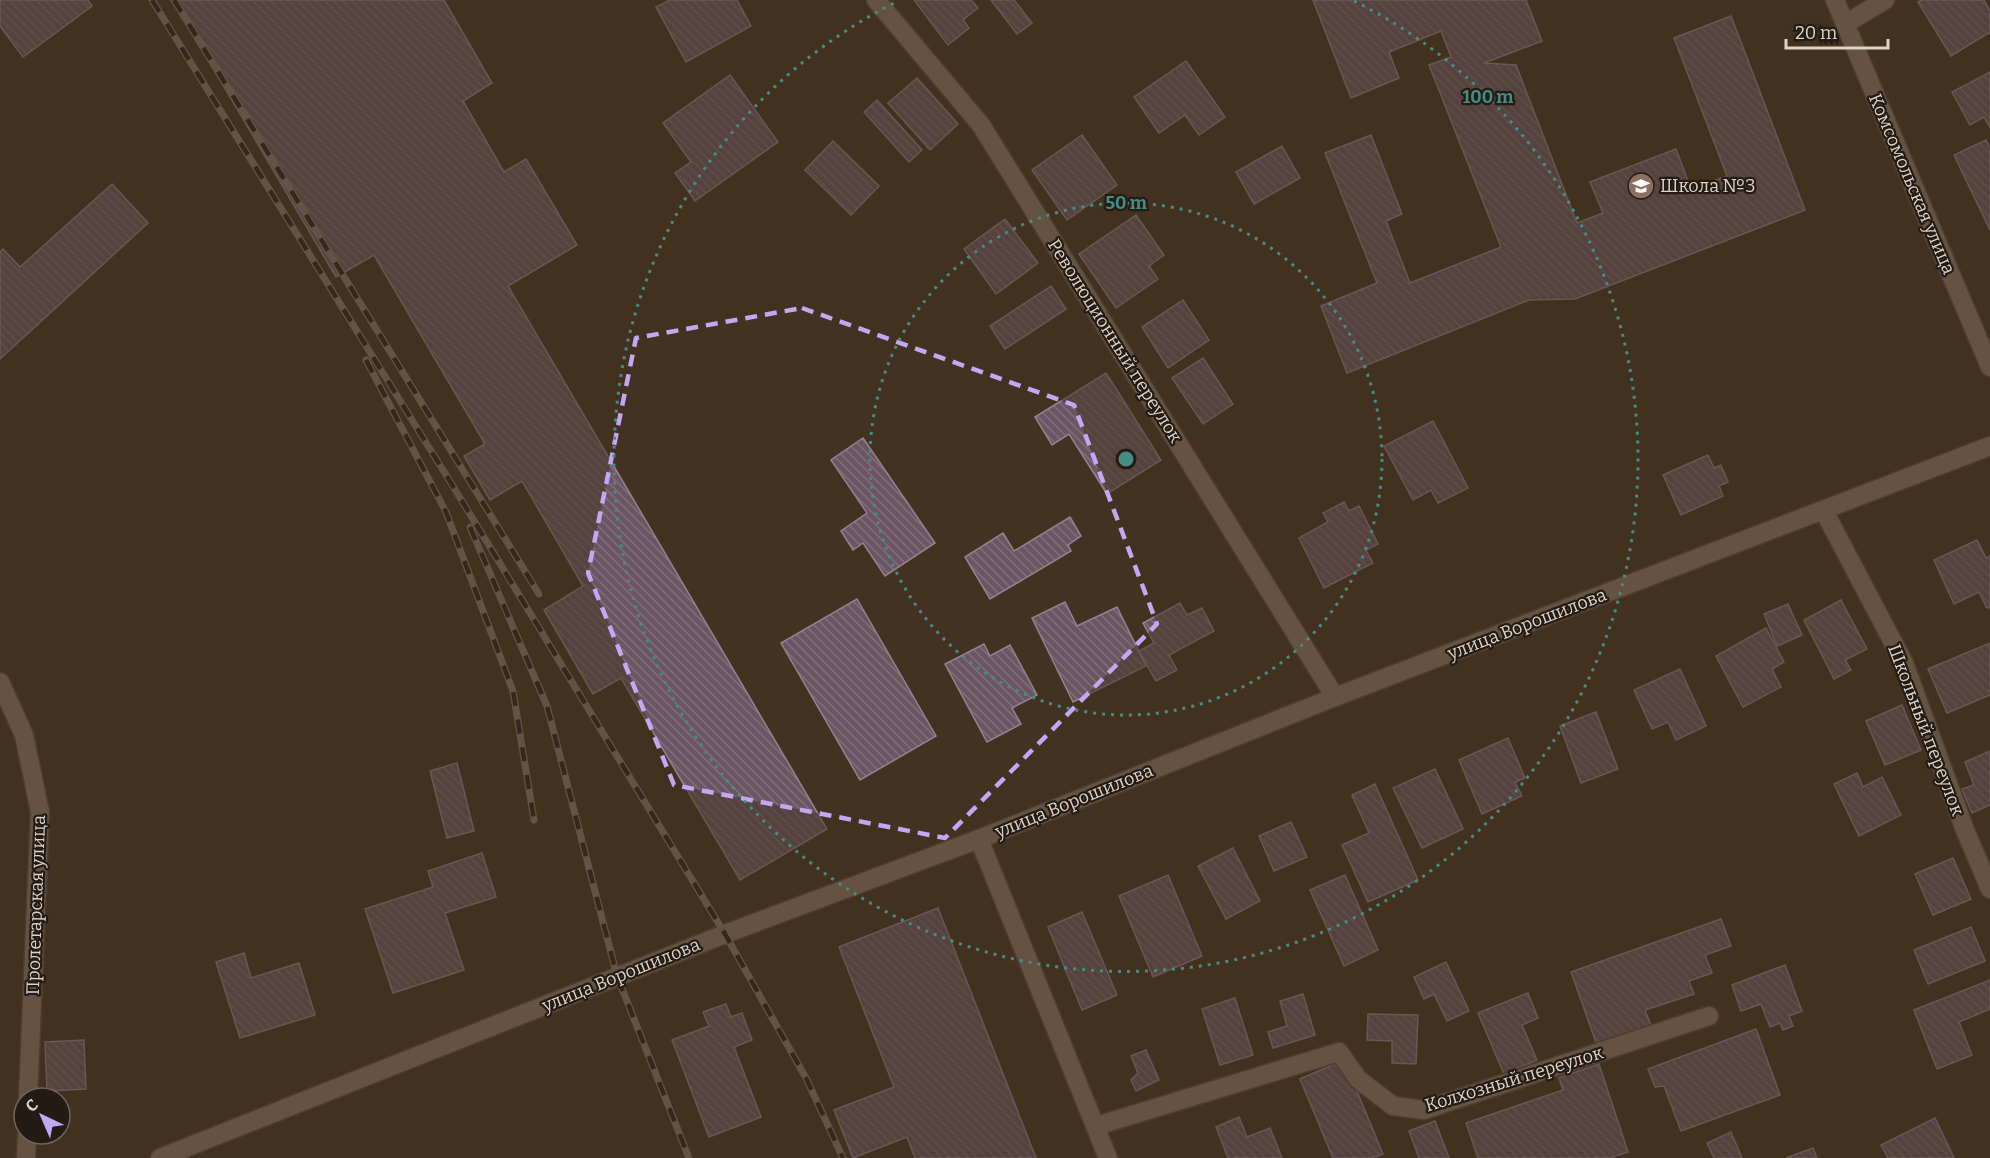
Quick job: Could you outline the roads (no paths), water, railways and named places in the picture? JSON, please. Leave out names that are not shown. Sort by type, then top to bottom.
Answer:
[{"type":"street","name":"Революционный переулок","points":[[876,0],[981,125],[1335,697]]},
{"type":"street","name":"Комсомольская улица","points":[[1835,0],[1990,368]]},
{"type":"street","points":[[1845,24],[1885,0]]},
{"type":"street","name":"улица Ворошилова","points":[[160,1158],[725,934],[979,839],[1335,697],[1990,446]]},
{"type":"street","name":"Школьный переулок","points":[[1824,511],[1904,663],[1965,830],[1990,889]]},
{"type":"street","name":"Пролетарская улица","points":[[0,682],[24,735],[40,812],[29,1086]]},
{"type":"street","points":[[979,839],[1108,1158]]},
{"type":"street","name":"Колхозный переулок","points":[[1096,1126],[1340,1052],[1358,1079],[1393,1106],[1424,1110],[1709,1016]]},
{"type":"railway","points":[[152,0],[451,483],[725,934],[806,1078],[843,1158]]},
{"type":"railway","points":[[174,0],[539,594]]},
{"type":"railway","points":[[366,360],[446,512],[513,691],[534,820]]},
{"type":"railway","points":[[470,527],[547,706],[617,976],[689,1158]]},
{"type":"place","name":"Школа №3","points":[[1641,186]]}]
